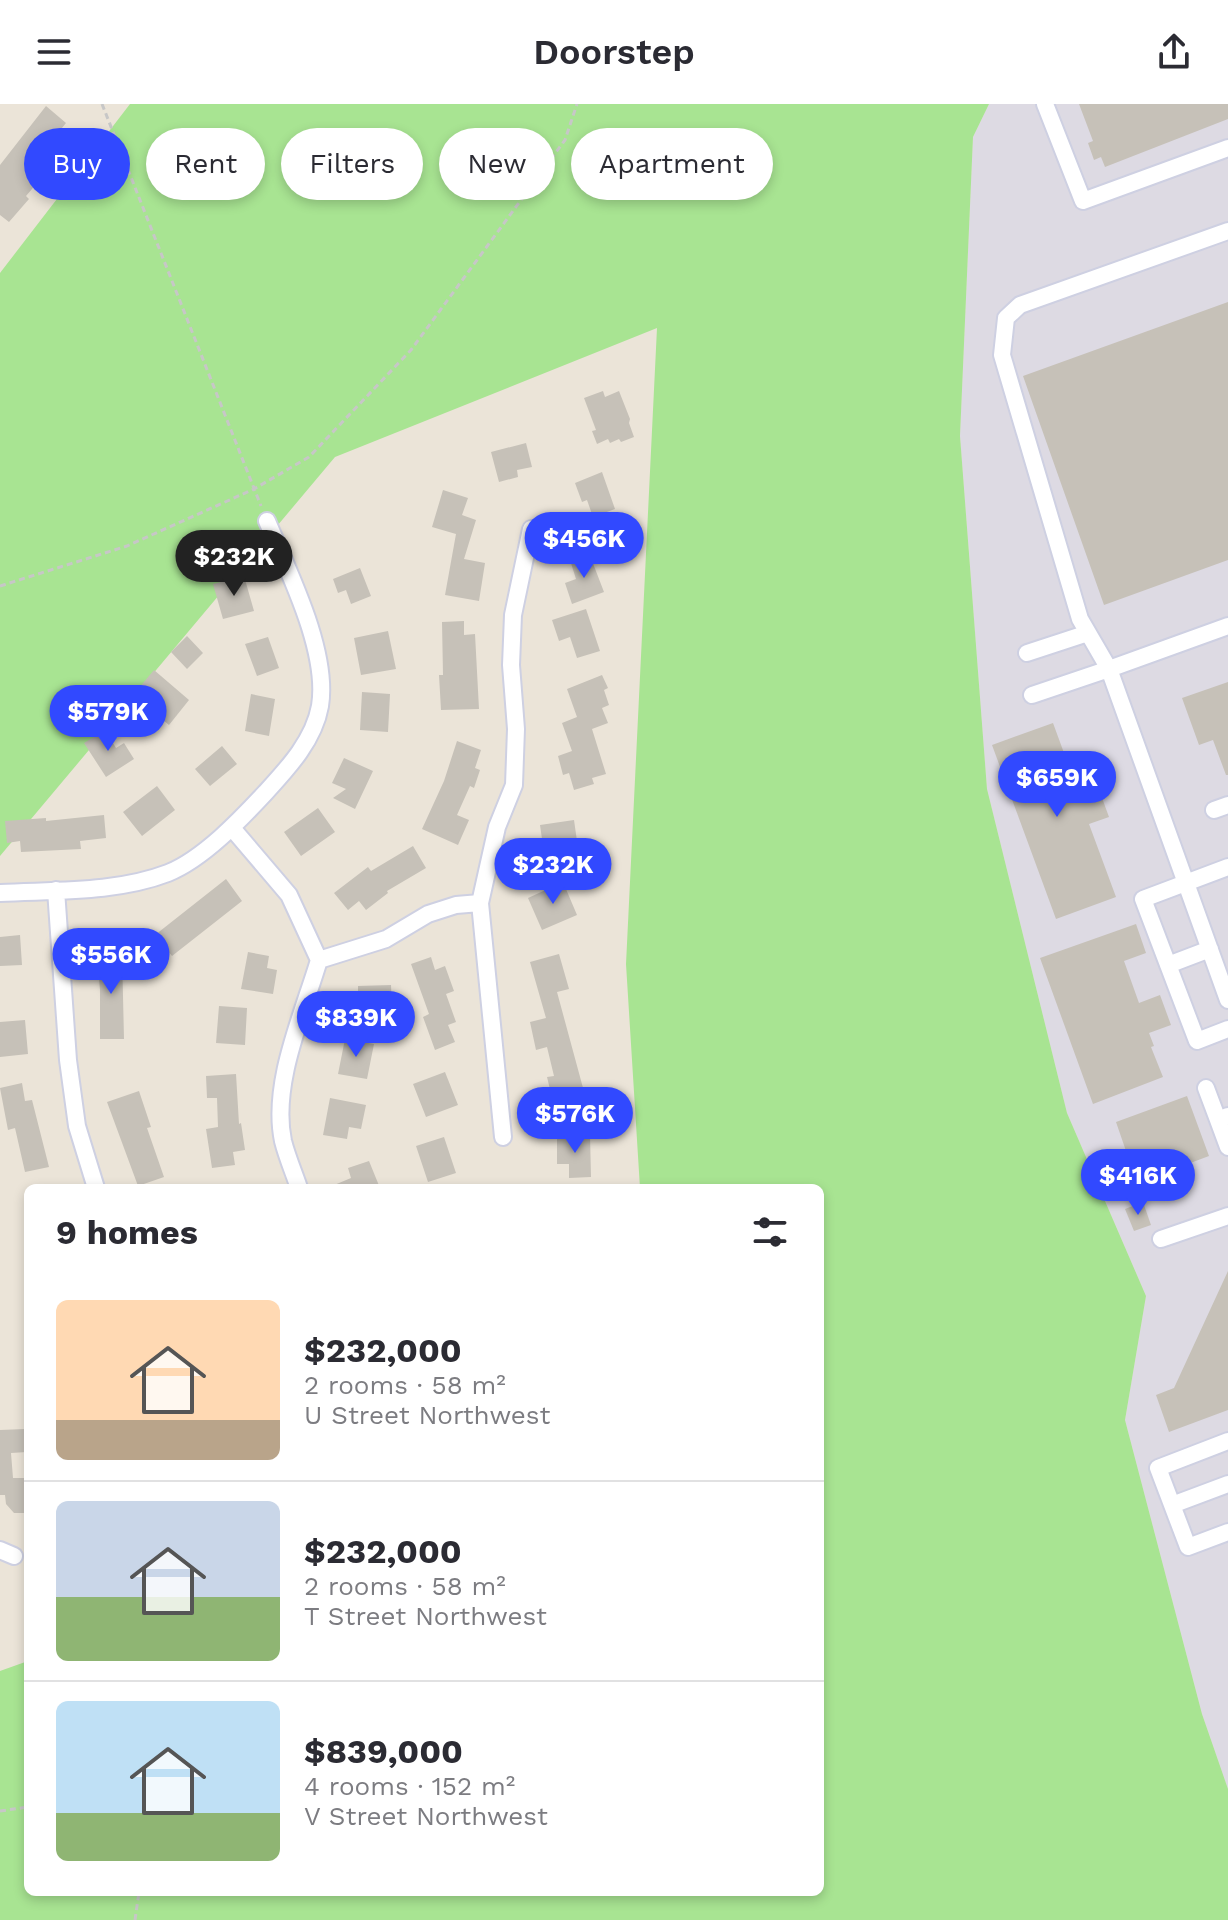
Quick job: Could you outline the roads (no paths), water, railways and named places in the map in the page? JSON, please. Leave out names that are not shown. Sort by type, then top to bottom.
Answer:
[{"type":"street","points":[[1045,104],[1083,201],[1228,148]]},
{"type":"street","points":[[1228,231],[1020,305],[1006,318],[1002,355],[1080,619],[1109,669],[1228,1000]]},
{"type":"street","points":[[0,893],[119,885],[170,872],[232,828],[286,770],[307,740],[320,706],[318,659],[307,618],[267,521]]},
{"type":"street","points":[[503,1137],[480,903],[497,827],[514,785],[513,615],[531,529]]},
{"type":"street","points":[[1032,695],[1228,626]]},
{"type":"street","points":[[1027,653],[1088,633]]},
{"type":"street","points":[[232,828],[289,895],[319,960],[286,1069],[280,1108],[283,1141],[298,1184]]},
{"type":"street","points":[[1228,867],[1143,899],[1197,1041],[1228,1029]]},
{"type":"street","points":[[56,890],[68,1060],[75,1113],[95,1184]]},
{"type":"street","points":[[319,960],[386,939],[428,914],[456,905],[480,903]]},
{"type":"street","points":[[1168,965],[1210,949]]},
{"type":"street","points":[[1206,1088],[1223,1118],[1228,1147]]},
{"type":"street","points":[[1161,1239],[1228,1216]]},
{"type":"street","points":[[1228,1441],[1158,1468],[1188,1547],[1228,1532]]},
{"type":"street","points":[[1172,1505],[1228,1484]]}]
